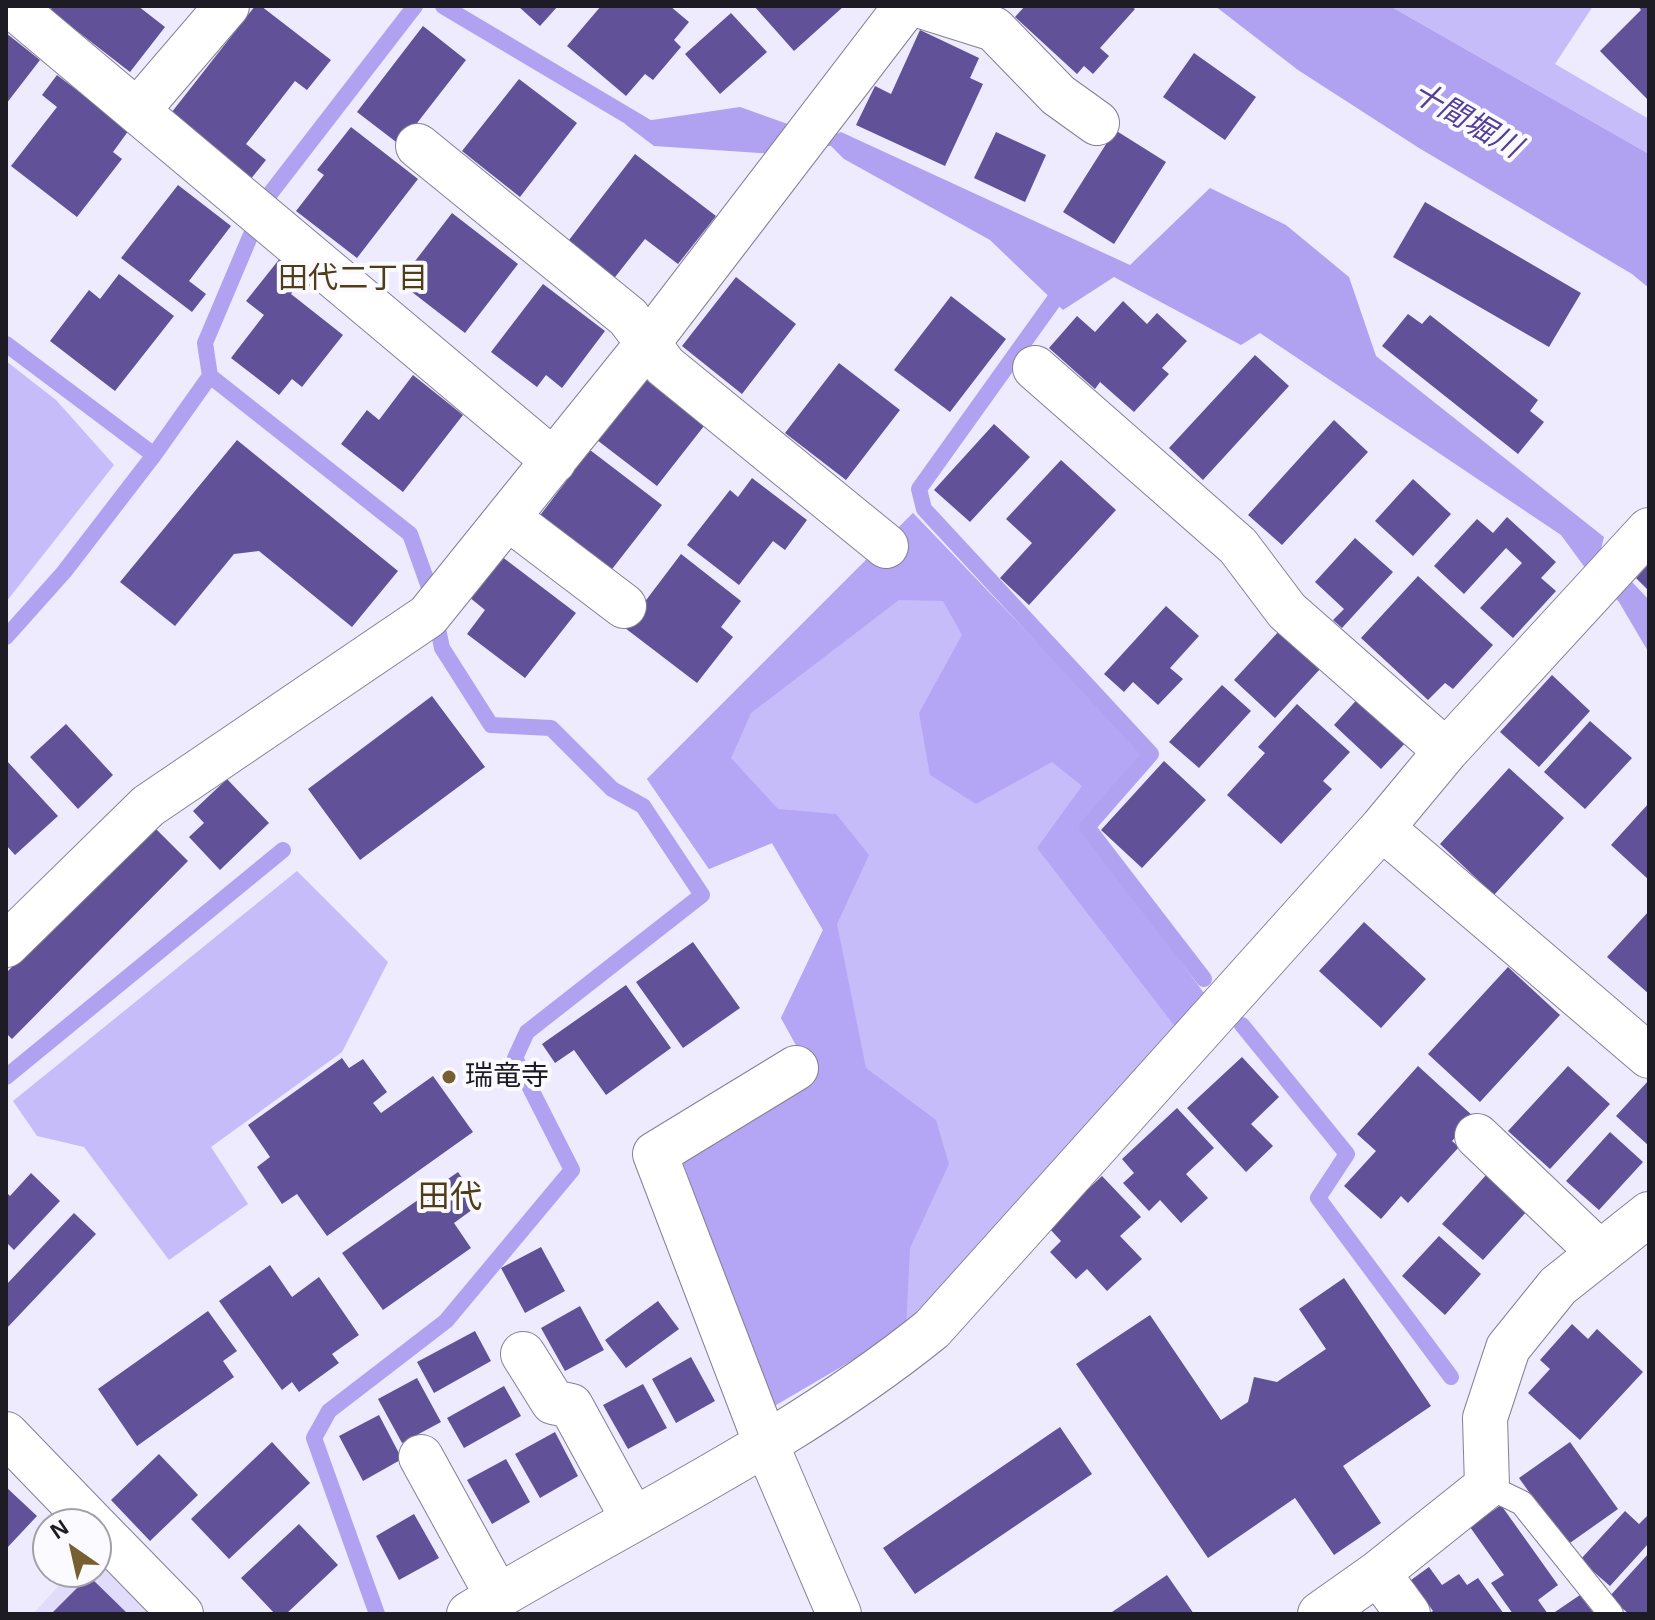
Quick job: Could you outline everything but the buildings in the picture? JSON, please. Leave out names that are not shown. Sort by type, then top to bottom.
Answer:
[{"type":"street","points":[[137,111],[227,6]]},
{"type":"street","points":[[6,945],[148,806],[436,607],[648,343],[906,6]]},
{"type":"street","points":[[921,6],[994,29],[1058,95],[1097,123]]},
{"type":"street","points":[[15,7],[554,461]]},
{"type":"street","points":[[418,146],[628,317],[665,366],[886,546]]},
{"type":"street","points":[[1035,368],[1238,546],[1287,611],[1446,751]]},
{"type":"street","points":[[508,518],[624,606]]},
{"type":"street","points":[[421,1457],[483,1605],[766,1444],[887,1365],[932,1329],[1382,828],[1446,751],[1636,544]]},
{"type":"street","points":[[1382,828],[1649,1056]]},
{"type":"street","points":[[796,1068],[655,1154],[766,1444],[839,1614]]},
{"type":"street","points":[[1477,1136],[1600,1253]]},
{"type":"street","points":[[1320,1614],[1378,1573],[1487,1486],[1485,1418],[1508,1348],[1558,1286],[1649,1214]]},
{"type":"street","points":[[523,1354],[553,1402],[571,1406],[633,1519]]},
{"type":"street","points":[[6,1434],[78,1508]]},
{"type":"street","points":[[112,1543],[181,1614]]},
{"type":"street","points":[[1378,1573],[1408,1614]]},
{"type":"lane","points":[[1487,1486],[1522,1503],[1611,1614]]},
{"type":"shaded area","points":[[1390,6],[1593,6],[1555,64],[1649,119],[1649,154]]},
{"type":"shaded area","points":[[6,361],[56,400],[114,465],[6,602]]},
{"type":"shaded area","points":[[913,513],[1144,754],[1080,825],[1206,996],[906,1329],[812,1074],[781,1018],[823,930],[772,843],[709,869],[647,779]]},
{"type":"shaded area","points":[[913,513],[1144,754],[1080,825],[1206,996],[1177,1029],[1037,848],[1082,786],[1052,762],[976,804],[930,775],[919,713],[962,635],[943,601],[899,600],[751,713],[731,758],[778,809],[836,814],[869,855],[837,924],[866,1068],[936,1120],[949,1164],[910,1248],[906,1329],[771,1408],[681,1157],[812,1074],[781,1018],[823,930],[772,843],[709,869],[647,779]]},
{"type":"shaded area","points":[[297,871],[388,962],[342,1052],[211,1147],[248,1204],[169,1260],[84,1147],[37,1136],[13,1101]]},
{"type":"shaded area","points":[[112,1573],[152,1614],[33,1614],[57,1588],[112,1588]]},
{"type":"water","name":"十間堀川","points":[[1215,6],[1390,6],[1649,154],[1649,288],[1632,274],[1419,148],[1298,70]]},
{"type":"water","points":[[740,107],[827,138],[841,132],[1130,265],[1210,188],[1286,225],[1349,277],[1376,356],[1604,537],[1601,549],[1649,600],[1649,653],[1619,602],[1586,569],[1561,535],[1260,333],[1241,345],[1114,277],[1063,310],[990,240],[844,159],[831,146],[787,146],[775,154],[654,146],[625,124]]},
{"type":"waterway","points":[[6,344],[154,455],[210,376],[205,343],[266,199],[415,6]]},
{"type":"waterway","points":[[443,6],[655,132]]},
{"type":"waterway","points":[[1065,285],[919,489],[924,509],[1151,754],[1087,827],[1204,979]]},
{"type":"waterway","points":[[210,376],[410,534],[430,590],[442,648],[491,725],[551,728],[612,789],[643,806],[702,895],[527,1032],[515,1058],[572,1170],[446,1321],[329,1411],[314,1438],[377,1614]]},
{"type":"waterway","points":[[6,637],[64,572],[154,455]]},
{"type":"waterway","points":[[6,1077],[283,850]]},
{"type":"waterway","points":[[1242,1025],[1347,1154],[1318,1198],[1451,1377]]},
{"type":"place","name":"瑞竜寺","points":[[449,1077]]},
{"type":"district","name":"田代二丁目","points":[[353,280]]},
{"type":"district","name":"田代","points":[[450,1198]]}]
